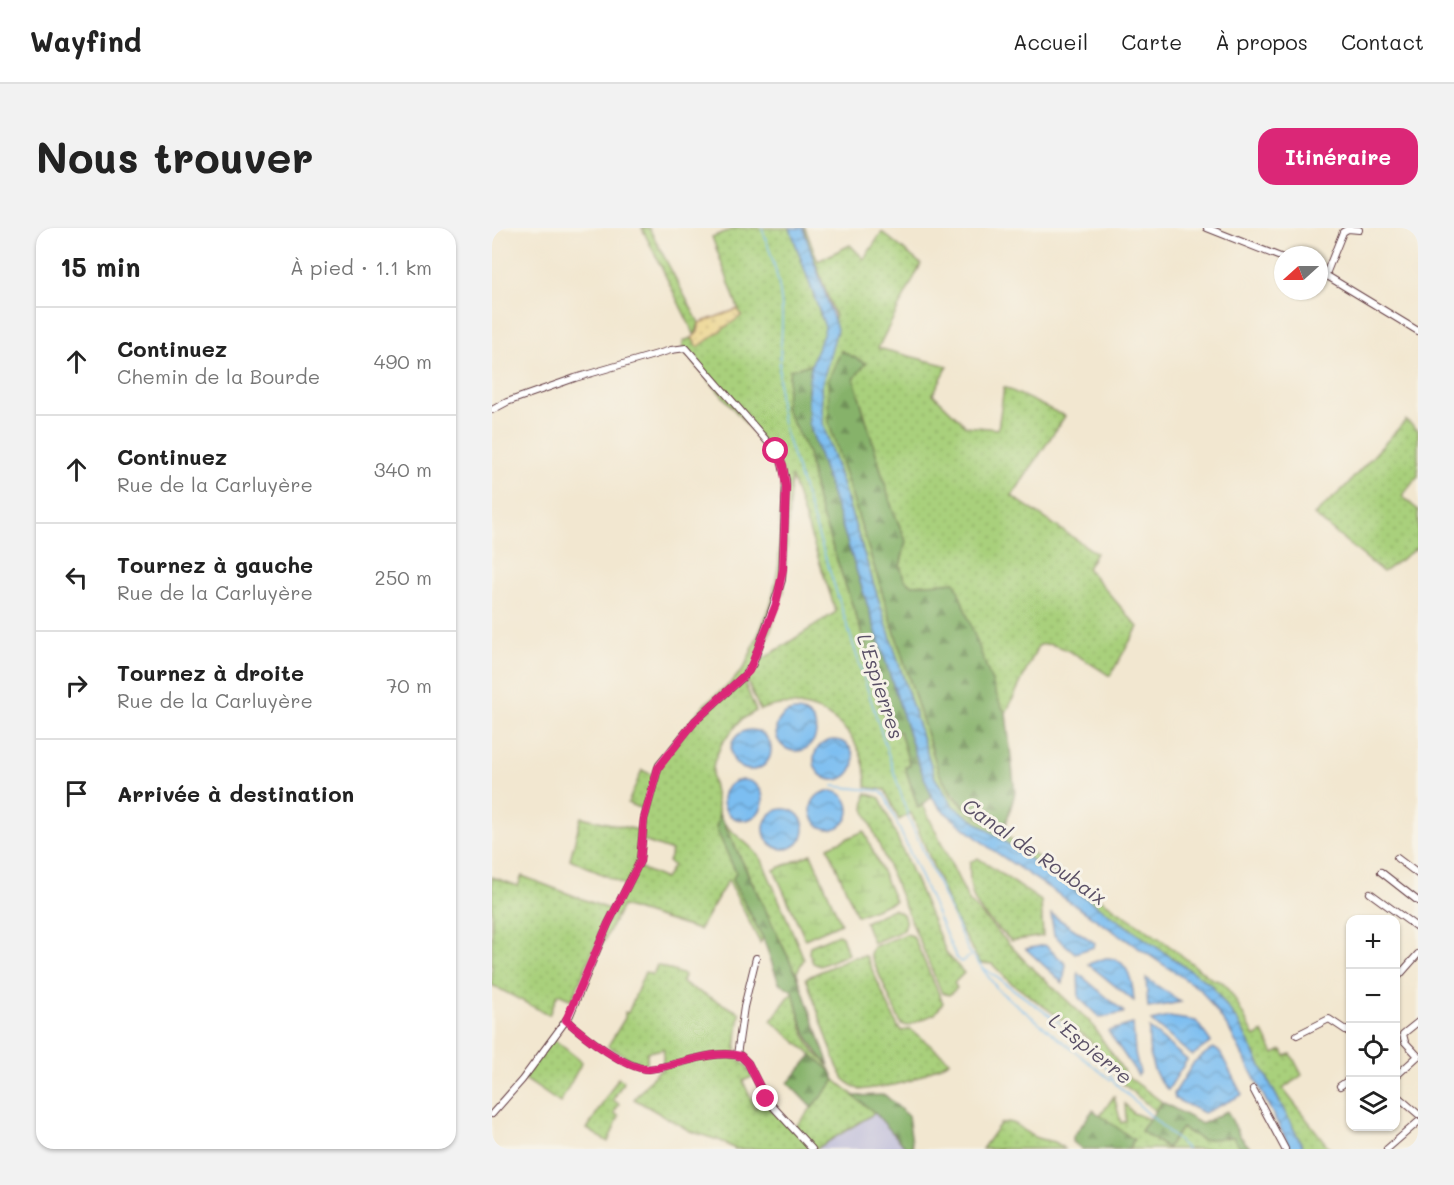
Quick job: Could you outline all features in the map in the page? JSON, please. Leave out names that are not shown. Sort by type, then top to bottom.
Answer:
[{"type":"street","points":[[1207,228],[1274,254]]},
{"type":"street","points":[[1328,269],[1343,232],[1348,229],[1359,230]]},
{"type":"street","points":[[1328,275],[1418,331]]},
{"type":"street","points":[[492,410],[512,400],[581,376],[671,350],[686,348],[782,460],[786,487],[782,580],[755,659],[746,674],[685,733],[661,762],[654,778],[644,819],[640,861],[608,924],[566,1020],[519,1085],[492,1114]]},
{"type":"street","points":[[1397,858],[1418,874]]},
{"type":"street","points":[[1381,872],[1418,901]]},
{"type":"street","points":[[1370,893],[1418,928]]},
{"type":"street","points":[[1400,974],[1418,954]]},
{"type":"street","points":[[737,1055],[744,1007],[756,958]]},
{"type":"street","points":[[1297,1035],[1329,1019],[1346,1030]]},
{"type":"street","points":[[566,1020],[582,1034],[638,1068],[651,1068],[689,1059],[737,1055],[748,1063],[768,1102],[812,1149]]},
{"type":"street","points":[[1400,1072],[1418,1056],[1405,1042],[1403,1034],[1418,1022]]},
{"type":"street","points":[[1340,1086],[1346,1082]]},
{"type":"street","points":[[1253,1089],[1285,1149]]},
{"type":"street","points":[[1400,1099],[1418,1114]]},
{"type":"street","points":[[1387,1149],[1418,1122]]},
{"type":"shaded area","points":[[875,1113],[907,1149],[816,1149]]},
{"type":"green space","points":[[642,228],[649,228],[699,323],[695,336]]},
{"type":"green space","points":[[736,228],[790,228],[825,327],[824,336],[812,364],[790,370],[785,407],[808,453],[817,501],[876,675],[879,705],[900,732],[910,766],[905,767],[918,808],[923,805],[969,901],[1024,960],[1091,1023],[1127,1076],[1162,1102],[1155,1111],[1120,1081],[1099,1050],[1086,1037],[1010,982],[992,964],[980,963],[956,921],[911,813],[899,820],[885,790],[866,787],[864,767],[858,748],[848,732],[818,710],[800,705],[780,705],[760,710],[747,681],[745,684],[756,711],[741,720],[722,743],[714,762],[712,777],[719,814],[716,828],[736,873],[732,880],[763,938],[760,943],[728,880],[699,930],[622,906],[602,945],[596,943],[572,1000],[558,994],[549,1015],[492,985],[492,877],[518,886],[522,876],[611,910],[625,885],[570,859],[581,817],[638,830],[642,809],[628,803],[642,770],[652,775],[658,761],[706,703],[732,682],[745,666],[771,604],[779,564],[781,493],[779,462],[684,351],[683,341],[692,338],[696,345],[741,316],[712,237]],"holes":[[[791,476],[836,612],[760,661],[784,591]],[[641,840],[672,851],[668,862],[673,865],[665,879],[636,866]]]},
{"type":"green space","points":[[803,228],[805,228],[818,261],[850,245],[864,259],[882,232],[921,264],[878,348],[948,366],[933,394],[966,426],[998,429],[1004,387],[1065,416],[1012,496],[1096,553],[1087,568],[1138,627],[1110,676],[1064,649],[1046,644],[1038,646],[1006,713],[913,585],[904,579],[900,566],[906,541],[892,508],[854,379],[841,351],[829,423],[939,773],[952,796],[969,811],[1163,941],[1212,979],[1222,982],[1233,996],[1255,1037],[1263,1032],[1274,1054],[1282,1050],[1285,1056],[1291,1054],[1302,1075],[1283,1089],[1330,1149],[1304,1149],[1238,1022],[1211,985],[953,806],[935,778],[823,424],[821,388],[835,316]]},
{"type":"green space","points":[[841,351],[866,363],[854,379],[892,508],[906,541],[900,566],[904,579],[913,585],[955,582],[1000,704],[1006,713],[1015,793],[1003,834],[959,801],[939,773],[829,423],[828,380]]},
{"type":"green space","points":[[812,364],[808,389],[809,423],[917,759],[932,797],[918,808],[905,767],[910,766],[900,732],[893,731],[879,705],[876,675],[817,501],[808,453],[785,407],[790,370]]},
{"type":"green space","points":[[1406,420],[1418,430],[1418,476],[1402,496],[1418,510],[1418,547],[1383,572],[1314,515],[1344,488]]},
{"type":"green space","points":[[866,793],[880,798],[947,954],[964,973],[954,983],[957,988],[949,995],[942,993],[939,987],[864,809]]},
{"type":"green space","points":[[719,814],[799,980],[829,1065],[809,1040],[793,991],[779,983],[763,938],[732,880],[736,873],[716,828]]},
{"type":"green space","points":[[724,823],[762,860],[804,959],[797,972],[799,980]]},
{"type":"green space","points":[[864,831],[895,901],[857,916],[828,847]]},
{"type":"green space","points":[[811,854],[841,923],[805,939],[774,870]]},
{"type":"green space","points":[[978,858],[1041,901],[1043,936],[1011,941],[984,915],[971,889],[970,862]]},
{"type":"green space","points":[[893,909],[903,914],[906,923],[904,930],[873,943],[865,922]]},
{"type":"green space","points":[[838,934],[842,936],[848,954],[820,966],[813,963],[809,953],[810,946]]},
{"type":"green space","points":[[906,934],[913,936],[943,1003],[935,1014],[907,1026],[901,1024],[870,954],[873,947]]},
{"type":"green space","points":[[866,956],[898,1027],[902,1031],[910,1029],[950,1061],[912,1080],[894,1085],[860,1090],[844,1079],[837,1066],[806,978],[853,957]]},
{"type":"green space","points":[[657,965],[684,975],[682,983],[740,1013],[735,1057],[746,1065],[752,1077],[743,1081],[755,1108],[763,1101],[792,1131],[835,1080],[875,1113],[816,1149],[735,1149],[721,1141],[690,1131],[634,1099],[657,1072],[662,1070],[664,1049],[647,1052],[647,1063],[641,1065],[608,1046],[625,1018],[625,1012],[628,1013],[645,972],[653,975]]},
{"type":"green space","points":[[793,991],[800,1021],[809,1044],[831,1071],[771,1021]]},
{"type":"green space","points":[[551,1037],[582,1062],[560,1103],[522,1077]]},
{"type":"green space","points":[[812,1055],[831,1071],[835,1080],[812,1108],[788,1083]]},
{"type":"green space","points":[[618,1078],[624,1081],[613,1100],[619,1104],[614,1113],[619,1116],[608,1142],[587,1129]]},
{"type":"green space","points":[[885,1095],[908,1116],[913,1149],[907,1149],[875,1113],[853,1096]]},
{"type":"green space","points":[[1114,1096],[1121,1123],[1126,1121],[1125,1104],[1133,1113],[1149,1119],[1141,1131],[1167,1148],[1181,1128],[1202,1140],[1233,1137],[1241,1149],[1128,1149],[1134,1140],[1100,1116]]},
{"type":"green space","points":[[1162,1102],[1202,1124],[1227,1111],[1240,1136],[1251,1149],[1241,1149],[1233,1137],[1202,1140],[1182,1128],[1167,1148],[1141,1131]]},
{"type":"green space","points":[[1093,1110],[1134,1140],[1128,1149],[1082,1149],[1073,1142],[1073,1137]]},
{"type":"green space","points":[[1007,1122],[1016,1124],[1033,1136],[1053,1142],[1065,1149],[982,1149],[1000,1124]]},
{"type":"sand","points":[[738,309],[741,316],[698,347],[692,338],[698,332],[699,323]]},
{"type":"water","points":[[790,228],[803,228],[837,329],[821,388],[823,424],[935,778],[953,806],[1211,985],[1238,1022],[1304,1149],[1291,1149],[1229,1029],[1201,990],[991,849],[942,810],[932,797],[917,759],[809,423],[810,371],[825,327]]},
{"type":"water","points":[[796,711],[804,712],[810,717],[815,723],[815,739],[810,745],[804,750],[796,751],[788,750],[782,745],[777,739],[776,731],[777,723],[782,717],[788,712]]},
{"type":"water","points":[[751,730],[759,731],[765,736],[770,742],[770,758],[765,764],[759,769],[751,770],[743,769],[737,764],[732,758],[731,750],[732,742],[737,736],[743,731]]},
{"type":"water","points":[[834,740],[842,741],[848,746],[853,752],[853,768],[848,774],[842,779],[834,780],[826,779],[820,774],[815,768],[814,760],[815,752],[820,746],[826,741]]},
{"type":"water","points":[[743,780],[751,781],[757,786],[762,792],[762,808],[757,814],[751,819],[743,820],[735,819],[729,814],[724,808],[723,800],[724,792],[729,786],[735,781]]},
{"type":"water","points":[[830,791],[837,792],[843,797],[848,803],[848,817],[843,823],[837,828],[830,829],[823,828],[817,823],[812,817],[811,810],[812,803],[817,797],[823,792]]},
{"type":"water","points":[[784,809],[798,815],[804,829],[798,843],[784,849],[770,843],[764,829],[770,815]]},
{"type":"water","points":[[1051,914],[1095,943],[1094,947],[1075,953],[1054,935]]},
{"type":"water","points":[[1045,945],[1066,964],[1063,983],[1026,949]]},
{"type":"water","points":[[1106,958],[1120,962],[1128,972],[1134,1001],[1088,964]]},
{"type":"water","points":[[1078,973],[1124,1012],[1100,1018],[1079,998]]},
{"type":"water","points":[[1146,978],[1181,1002],[1148,1008]]},
{"type":"water","points":[[1169,1017],[1196,1021],[1211,1042],[1193,1055],[1190,1054],[1151,1021]]},
{"type":"water","points":[[1133,1024],[1135,1053],[1140,1073],[1138,1075],[1108,1031]]},
{"type":"water","points":[[1149,1028],[1187,1060],[1168,1090],[1157,1076],[1151,1061]]},
{"type":"water","points":[[1213,1048],[1220,1052],[1242,1095],[1204,1113],[1175,1099],[1174,1094],[1194,1062]]},
{"type":"waterway","name":"L'Espierres","points":[[762,228],[780,291],[782,328],[779,397],[784,428],[909,819],[968,950],[981,966],[1078,1036],[1101,1057],[1114,1082]]},
{"type":"waterway","points":[[833,786],[880,791],[885,796],[956,957],[961,962],[970,956]]},
{"type":"waterway","name":"L'Espierre","points":[[982,968],[998,990],[1111,1080]]},
{"type":"waterway","name":"L'Espierre","points":[[1115,1083],[1187,1149]]},
{"type":"route","points":[[766,1099],[746,1059],[741,1056],[696,1059],[651,1068],[638,1068],[582,1034],[566,1020],[608,924],[640,861],[644,819],[658,768],[695,721],[749,671],[776,604],[783,569],[786,487],[782,460],[776,451]]},
{"type":"water label","name":"Canal de Roubaix","points":[[1035,851]]}]
